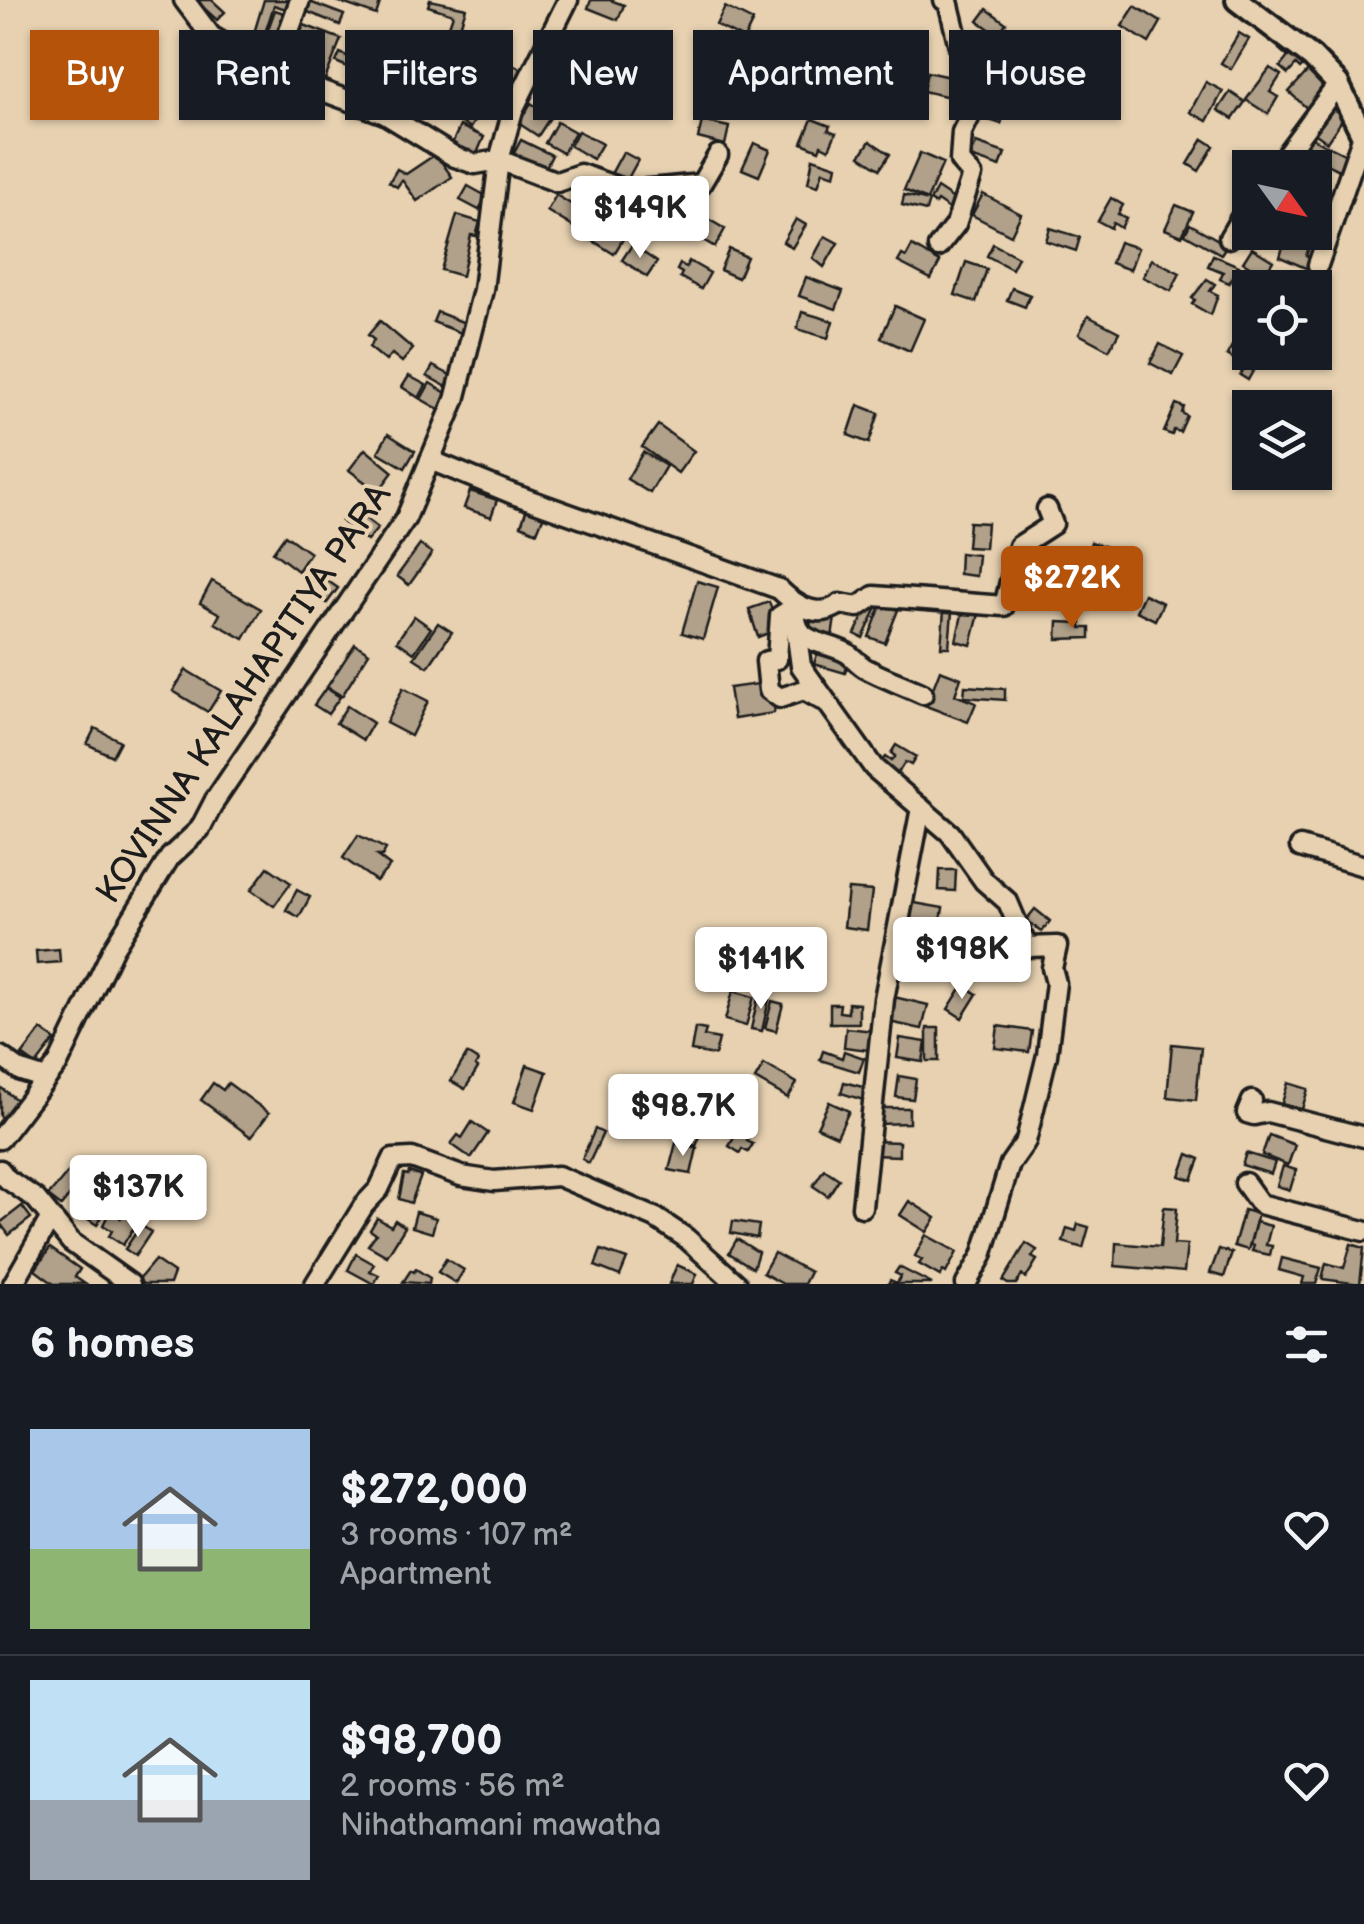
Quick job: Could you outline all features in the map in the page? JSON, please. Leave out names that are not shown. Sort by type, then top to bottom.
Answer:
[{"type":"street","points":[[184,0],[206,30]]},
{"type":"street","points":[[289,30],[300,0]]},
{"type":"street","name":"KOVINNA KALAHAPITIYA PARA","points":[[0,1139],[58,1064],[113,949],[170,857],[200,829],[215,800],[406,518],[455,400],[483,290],[499,160],[513,110],[568,0]]},
{"type":"street","points":[[938,247],[956,224],[972,175],[960,161],[962,132],[970,116],[966,75],[948,1],[944,0]]},
{"type":"street","points":[[1237,0],[1312,57],[1338,84],[1364,136],[1318,265]]},
{"type":"street","points":[[1289,150],[1338,84]]},
{"type":"street","points":[[325,92],[386,114],[455,157],[475,164],[499,160],[557,182],[580,174],[629,191],[701,184],[718,155]]},
{"type":"street","points":[[1229,238],[1232,233]]},
{"type":"street","points":[[430,460],[513,494],[779,589],[796,614],[803,634],[923,694]]},
{"type":"street","points":[[838,714],[812,692],[804,690],[780,698],[769,690],[766,661],[777,659],[780,616],[832,610],[840,604],[858,607],[874,596],[1004,606],[1019,546],[1054,524],[1047,509]]},
{"type":"street","points":[[796,614],[801,666],[874,768],[950,832],[984,881],[1008,902],[1027,947],[1057,946],[1047,1056],[1026,1141],[1010,1164],[982,1256],[966,1284]]},
{"type":"street","points":[[862,1207],[884,1000],[921,808]]},
{"type":"street","points":[[1300,847],[1364,866]]},
{"type":"street","points":[[0,1056],[21,1071],[46,1079]]},
{"type":"street","points":[[1252,1101],[1247,1112],[1254,1116],[1268,1112],[1364,1137]]},
{"type":"street","points":[[315,1284],[364,1204],[378,1189],[393,1159],[412,1158],[460,1176],[494,1182],[558,1176],[656,1218],[686,1238],[737,1284]]},
{"type":"street","points":[[3,1175],[36,1199],[71,1242],[130,1284]]},
{"type":"street","points":[[1245,1183],[1260,1204],[1364,1231]]},
{"type":"street","points":[[13,1284],[50,1219]]},
{"type":"building","points":[[195,0],[212,0],[225,12],[217,20]]},
{"type":"building","points":[[264,0],[295,0],[292,11],[274,5],[266,30],[255,30]]},
{"type":"building","points":[[334,0],[368,1],[381,0],[376,15]]},
{"type":"building","points":[[430,0],[466,8],[459,30],[448,30],[453,14],[428,6]]},
{"type":"building","points":[[591,0],[624,5],[618,20],[588,8]]},
{"type":"building","points":[[307,1],[344,15],[340,25],[303,10]]},
{"type":"building","points":[[1135,6],[1161,22],[1149,43],[1122,26]]},
{"type":"building","points":[[725,7],[753,21],[748,30],[726,30],[716,25]]},
{"type":"building","points":[[987,9],[1006,23],[1001,30],[991,30],[978,21]]},
{"type":"building","points":[[275,10],[290,15],[285,30],[268,30]]},
{"type":"building","points":[[325,33],[341,39],[325,79],[325,49]]},
{"type":"building","points":[[1239,33],[1249,39],[1231,69],[1221,63]]},
{"type":"building","points":[[1284,42],[1307,62],[1300,69],[1296,65],[1288,74],[1280,67],[1288,57],[1279,49]]},
{"type":"building","points":[[340,53],[345,55],[345,66],[336,62]]},
{"type":"building","points":[[513,65],[525,71],[518,84],[513,81]]},
{"type":"building","points":[[1270,68],[1281,75],[1270,92],[1278,97],[1268,114],[1246,100]]},
{"type":"building","points":[[1308,71],[1330,92],[1312,113],[1289,92]]},
{"type":"building","points":[[929,72],[949,77],[949,97],[929,92]]},
{"type":"building","points":[[1206,82],[1223,91],[1207,121],[1190,112]]},
{"type":"building","points":[[1230,92],[1245,102],[1233,119],[1218,110]]},
{"type":"building","points":[[531,103],[533,120],[548,120],[538,136],[518,123]]},
{"type":"building","points":[[1326,104],[1344,117],[1327,142],[1309,129]]},
{"type":"building","points":[[812,120],[830,126],[828,130],[836,133],[829,149],[821,145],[819,150],[802,143]]},
{"type":"building","points":[[702,121],[729,127],[725,145],[698,138]]},
{"type":"building","points":[[557,122],[575,132],[563,153],[545,143]]},
{"type":"building","points":[[460,126],[484,137],[475,158],[451,146]]},
{"type":"building","points":[[578,131],[602,144],[593,159],[570,146]]},
{"type":"building","points":[[1308,136],[1346,155],[1339,170],[1332,167],[1332,150],[1301,150]]},
{"type":"building","points":[[1203,139],[1214,146],[1199,171],[1188,164]]},
{"type":"building","points":[[521,140],[552,155],[544,171],[513,155]]},
{"type":"building","points":[[870,141],[890,154],[880,169],[860,156]]},
{"type":"building","points":[[754,143],[770,150],[759,176],[742,169]]},
{"type":"building","points":[[976,143],[1005,153],[1000,167],[962,154],[965,146],[974,149]]},
{"type":"building","points":[[623,152],[638,160],[626,182],[611,174]]},
{"type":"building","points":[[920,153],[943,163],[927,200],[904,190]]},
{"type":"building","points":[[436,154],[452,177],[417,201],[402,180],[397,187],[389,182],[397,169],[406,174]]},
{"type":"building","points":[[813,158],[837,166],[835,175],[823,171],[818,186],[808,183]]},
{"type":"building","points":[[583,176],[611,191],[603,207],[575,192]]},
{"type":"building","points":[[468,186],[486,196],[479,210],[460,200]]},
{"type":"building","points":[[937,188],[958,202],[952,211],[930,201]]},
{"type":"building","points":[[983,194],[1021,214],[1011,235],[972,215]]},
{"type":"building","points":[[556,195],[584,212],[575,228],[547,211]]},
{"type":"building","points":[[622,195],[643,206],[634,221],[613,210]]},
{"type":"building","points":[[904,195],[929,201],[926,211],[902,205]]},
{"type":"building","points":[[1111,198],[1123,205],[1118,214],[1126,218],[1121,228],[1098,221]]},
{"type":"building","points":[[1176,205],[1193,212],[1182,236],[1165,229]]},
{"type":"building","points":[[644,208],[673,226],[664,239],[636,221]]},
{"type":"building","points":[[457,215],[480,222],[476,236],[471,235],[462,276],[441,270]]},
{"type":"building","points":[[605,216],[628,231],[614,254],[587,237]]},
{"type":"building","points":[[703,216],[725,229],[715,247],[693,234]]},
{"type":"building","points":[[796,219],[806,225],[792,248],[783,242]]},
{"type":"building","points":[[1190,224],[1227,245],[1221,254],[1185,234]]},
{"type":"building","points":[[1050,228],[1080,237],[1076,251],[1046,241]]},
{"type":"building","points":[[825,236],[838,243],[824,267],[813,258]]},
{"type":"building","points":[[1119,242],[1138,248],[1130,270],[1111,263]]},
{"type":"building","points":[[993,244],[1018,257],[1012,269],[987,256]]},
{"type":"building","points":[[632,245],[657,262],[647,277],[622,260]]},
{"type":"building","points":[[912,246],[940,262],[931,279],[898,262]]},
{"type":"building","points":[[729,249],[747,257],[738,278],[720,270]]},
{"type":"building","points":[[1251,250],[1273,261],[1267,270],[1256,270],[1243,262]]},
{"type":"building","points":[[1282,250],[1308,250],[1306,256],[1311,258],[1308,269],[1280,257]]},
{"type":"building","points":[[1213,255],[1239,266],[1232,270],[1229,283],[1220,279],[1223,272],[1208,266]]},
{"type":"building","points":[[1152,259],[1180,273],[1171,291],[1143,277]]},
{"type":"building","points":[[689,261],[710,273],[701,289],[680,277],[682,273],[677,270]]},
{"type":"building","points":[[966,262],[987,269],[976,302],[955,295]]},
{"type":"building","points":[[806,277],[843,291],[836,309],[799,296]]},
{"type":"building","points":[[1207,279],[1215,284],[1210,291],[1218,295],[1211,315],[1192,304],[1192,298]]},
{"type":"building","points":[[1012,288],[1030,295],[1025,307],[1007,300]]},
{"type":"building","points":[[895,306],[924,319],[910,351],[881,338]]},
{"type":"building","points":[[437,312],[465,323],[461,333],[433,322]]},
{"type":"building","points":[[802,312],[833,321],[828,338],[797,329]]},
{"type":"building","points":[[1088,316],[1119,332],[1109,350],[1079,334]]},
{"type":"building","points":[[380,321],[413,349],[402,362],[392,354],[386,361],[369,347],[374,340],[368,335]]},
{"type":"building","points":[[1160,344],[1183,356],[1173,375],[1150,363]]},
{"type":"building","points":[[433,366],[454,377],[449,388],[427,376]]},
{"type":"building","points":[[1243,370],[1254,370],[1248,380],[1240,375]]},
{"type":"building","points":[[409,376],[426,385],[419,398],[402,387]]},
{"type":"building","points":[[430,383],[451,396],[442,411],[421,399]]},
{"type":"building","points":[[1176,404],[1184,407],[1182,413],[1187,416],[1180,432],[1174,430],[1172,435],[1164,432]]},
{"type":"building","points":[[858,405],[879,413],[869,443],[848,435]]},
{"type":"building","points":[[658,425],[694,451],[678,473],[642,447]]},
{"type":"building","points":[[388,434],[415,451],[405,468],[378,452]]},
{"type":"building","points":[[365,449],[393,472],[378,492],[349,470]]},
{"type":"building","points":[[643,452],[666,466],[650,493],[627,479]]},
{"type":"building","points":[[470,491],[497,500],[491,517],[464,508]]},
{"type":"building","points":[[352,508],[378,528],[367,541],[342,521]]},
{"type":"building","points":[[527,508],[544,515],[537,532],[521,525]]},
{"type":"building","points":[[969,522],[987,523],[985,548],[967,547]]},
{"type":"building","points":[[285,535],[310,553],[298,571],[273,552]]},
{"type":"building","points":[[1091,542],[1116,550],[1107,576],[1083,568]]},
{"type":"building","points":[[420,545],[432,553],[409,585],[397,576]]},
{"type":"building","points":[[960,553],[978,555],[976,576],[959,574]]},
{"type":"building","points":[[315,572],[338,588],[327,603],[305,587]]},
{"type":"building","points":[[212,581],[261,609],[244,639],[215,623],[220,614],[200,603]]},
{"type":"building","points":[[697,581],[718,587],[703,639],[682,633]]},
{"type":"building","points":[[1144,594],[1163,603],[1155,620],[1136,611]]},
{"type":"building","points":[[769,602],[779,629],[758,637],[749,609]]},
{"type":"building","points":[[882,603],[898,610],[885,643],[869,637]]},
{"type":"building","points":[[868,606],[876,610],[863,638],[855,634]]},
{"type":"building","points":[[963,610],[979,614],[971,645],[956,641]]},
{"type":"building","points":[[944,611],[952,612],[949,647],[941,647]]},
{"type":"building","points":[[821,615],[835,617],[832,638],[809,633],[811,621],[820,622]]},
{"type":"building","points":[[414,616],[431,628],[414,653],[397,641]]},
{"type":"building","points":[[1058,622],[1081,623],[1081,628],[1090,628],[1090,638],[1057,639]]},
{"type":"building","points":[[438,623],[452,632],[428,667],[414,658]]},
{"type":"building","points":[[355,644],[369,653],[342,696],[327,687]]},
{"type":"building","points":[[818,651],[849,660],[845,673],[814,664]]},
{"type":"building","points":[[186,670],[221,691],[208,712],[173,691]]},
{"type":"building","points":[[940,670],[961,678],[955,695],[976,703],[968,722],[926,706]]},
{"type":"building","points":[[765,683],[775,705],[774,713],[734,719],[729,688]]},
{"type":"building","points":[[965,686],[1005,689],[1005,700],[964,697]]},
{"type":"building","points":[[326,688],[340,697],[328,714],[314,705]]},
{"type":"building","points":[[403,688],[428,701],[411,736],[386,723]]},
{"type":"building","points":[[347,706],[373,723],[363,740],[336,723]]},
{"type":"building","points":[[95,728],[120,741],[112,756],[87,744]]},
{"type":"building","points":[[896,745],[916,757],[911,765],[905,762],[896,776],[880,764],[885,757],[891,761]]},
{"type":"building","points":[[358,835],[386,849],[382,856],[377,856],[390,866],[376,881],[343,858]]},
{"type":"building","points":[[268,867],[291,883],[274,906],[251,890]]},
{"type":"building","points":[[940,870],[956,870],[955,891],[939,890]]},
{"type":"building","points":[[848,889],[872,891],[867,930],[844,927]]},
{"type":"building","points":[[297,890],[310,897],[299,917],[286,910]]},
{"type":"building","points":[[909,902],[943,908],[940,926],[906,921]]},
{"type":"building","points":[[1035,909],[1050,921],[1042,932],[1026,920]]},
{"type":"building","points":[[912,940],[930,940],[929,976],[911,976]]},
{"type":"building","points":[[59,949],[60,962],[37,964],[36,951]]},
{"type":"building","points":[[718,955],[739,965],[734,975],[713,965]]},
{"type":"building","points":[[963,985],[977,994],[962,1018],[948,1009]]},
{"type":"building","points":[[733,991],[754,997],[746,1026],[725,1020]]},
{"type":"building","points":[[759,993],[770,995],[762,1031],[751,1029]]},
{"type":"building","points":[[894,997],[928,1005],[922,1029],[889,1022]]},
{"type":"building","points":[[772,1001],[783,1004],[776,1031],[765,1028]]},
{"type":"building","points":[[848,1003],[859,1004],[859,1023],[830,1023],[830,1004],[840,1004],[839,1012],[848,1013]]},
{"type":"building","points":[[998,1026],[1032,1031],[1029,1052],[995,1048]]},
{"type":"building","points":[[695,1028],[706,1030],[704,1036],[719,1039],[715,1055],[691,1051]]},
{"type":"building","points":[[846,1028],[875,1031],[868,1050],[844,1047]]},
{"type":"building","points":[[927,1028],[939,1028],[939,1061],[927,1061]]},
{"type":"building","points":[[41,1030],[55,1040],[36,1065],[22,1055]]},
{"type":"building","points":[[900,1038],[926,1042],[923,1062],[897,1058]]},
{"type":"building","points":[[1172,1044],[1201,1047],[1196,1100],[1167,1097]]},
{"type":"building","points":[[823,1051],[842,1058],[844,1051],[864,1058],[859,1072],[820,1060]]},
{"type":"building","points":[[467,1054],[478,1061],[478,1068],[465,1089],[451,1081]]},
{"type":"building","points":[[764,1064],[797,1083],[788,1098],[755,1079]]},
{"type":"building","points":[[527,1065],[547,1072],[534,1109],[514,1102]]},
{"type":"building","points":[[899,1076],[916,1079],[913,1099],[896,1097]]},
{"type":"building","points":[[844,1082],[866,1088],[863,1100],[841,1093]]},
{"type":"building","points":[[213,1083],[223,1090],[228,1083],[269,1113],[251,1137],[201,1100]]},
{"type":"building","points":[[1288,1083],[1308,1089],[1299,1119],[1279,1113]]},
{"type":"building","points":[[0,1087],[22,1104],[9,1122],[0,1116]]},
{"type":"building","points":[[829,1102],[849,1111],[837,1136],[817,1127]]},
{"type":"building","points":[[878,1108],[909,1108],[909,1123],[878,1124]]},
{"type":"building","points":[[680,1114],[705,1124],[696,1146],[681,1141],[686,1128],[677,1124]]},
{"type":"building","points":[[472,1122],[488,1133],[471,1158],[451,1144],[458,1135],[462,1138]]},
{"type":"building","points":[[742,1124],[753,1131],[747,1141],[753,1144],[748,1152],[742,1149],[740,1153],[729,1146]]},
{"type":"building","points":[[595,1129],[603,1133],[589,1163],[582,1159]]},
{"type":"building","points":[[1269,1135],[1295,1145],[1288,1165],[1262,1155]]},
{"type":"building","points":[[872,1141],[899,1142],[899,1156],[871,1155]]},
{"type":"building","points":[[676,1143],[697,1148],[691,1174],[669,1170]]},
{"type":"building","points":[[1246,1153],[1275,1162],[1271,1174],[1242,1165]]},
{"type":"building","points":[[1188,1154],[1200,1159],[1192,1180],[1180,1176]]},
{"type":"building","points":[[1283,1166],[1296,1170],[1290,1190],[1277,1186]]},
{"type":"building","points":[[71,1169],[83,1179],[61,1206],[48,1196]]},
{"type":"building","points":[[824,1169],[839,1179],[828,1196],[813,1186]]},
{"type":"building","points":[[404,1174],[421,1176],[411,1203],[399,1199]]},
{"type":"building","points":[[96,1183],[112,1193],[97,1225],[79,1213]]},
{"type":"building","points":[[909,1201],[936,1218],[927,1232],[900,1215]]},
{"type":"building","points":[[22,1206],[31,1218],[9,1235],[0,1223]]},
{"type":"building","points":[[112,1207],[122,1213],[120,1219],[126,1210],[139,1219],[123,1245],[109,1236],[112,1231],[103,1225]]},
{"type":"building","points":[[1164,1207],[1177,1208],[1174,1244],[1187,1245],[1184,1272],[1115,1266],[1116,1243],[1160,1247]]},
{"type":"building","points":[[1244,1210],[1258,1214],[1248,1250],[1234,1246]]},
{"type":"building","points":[[416,1212],[436,1218],[432,1233],[412,1227]]},
{"type":"building","points":[[377,1218],[391,1226],[395,1220],[405,1227],[387,1256],[368,1245],[376,1234],[370,1230]]},
{"type":"building","points":[[733,1221],[759,1225],[757,1238],[731,1233]]},
{"type":"building","points":[[1256,1222],[1271,1226],[1266,1245],[1272,1246],[1270,1255],[1252,1251]]},
{"type":"building","points":[[1078,1224],[1089,1227],[1083,1248],[1063,1242],[1067,1228],[1076,1231]]},
{"type":"building","points":[[141,1225],[151,1232],[135,1256],[125,1249]]},
{"type":"building","points":[[926,1235],[957,1252],[946,1273],[943,1271],[940,1276],[919,1264],[922,1260],[915,1256]]},
{"type":"building","points":[[737,1239],[758,1252],[753,1268],[729,1253]]},
{"type":"building","points":[[1026,1243],[1037,1250],[1032,1257],[1037,1260],[1026,1278],[1022,1275],[1016,1284],[1008,1284],[1003,1281]]},
{"type":"building","points":[[1351,1244],[1364,1248],[1360,1284],[1322,1279],[1326,1263],[1344,1268]]},
{"type":"building","points":[[50,1248],[80,1269],[75,1277],[85,1284],[54,1284],[35,1270]]},
{"type":"building","points":[[1219,1249],[1232,1253],[1224,1277],[1210,1273]]},
{"type":"building","points":[[601,1250],[627,1259],[620,1276],[595,1266]]},
{"type":"building","points":[[774,1253],[810,1272],[804,1284],[783,1284],[763,1273]]},
{"type":"building","points":[[356,1254],[374,1264],[370,1271],[379,1275],[374,1284],[348,1270]]},
{"type":"building","points":[[1282,1258],[1321,1268],[1316,1284],[1302,1284],[1304,1277],[1279,1270]]},
{"type":"building","points":[[446,1259],[464,1270],[456,1283],[438,1272]]},
{"type":"building","points":[[155,1260],[174,1273],[170,1284],[143,1284],[138,1280]]},
{"type":"building","points":[[677,1265],[697,1274],[693,1284],[669,1284]]},
{"type":"building","points":[[899,1267],[932,1284],[888,1284],[890,1280],[897,1283],[901,1276],[895,1273]]},
{"type":"building","points":[[416,1269],[430,1278],[429,1284],[403,1282]]}]
